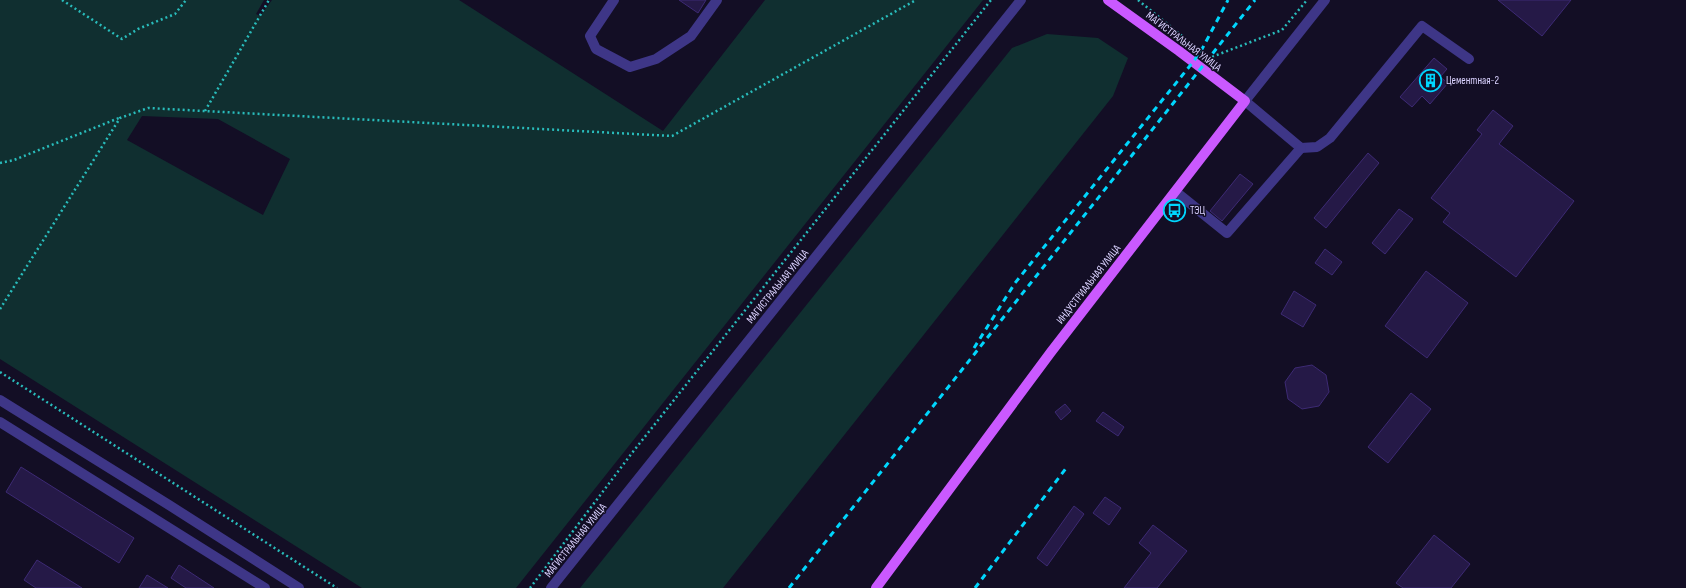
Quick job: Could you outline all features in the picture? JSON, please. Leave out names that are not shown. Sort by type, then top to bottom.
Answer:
[{"type":"main road","name":"МАГИСТРАЛЬНАЯ УЛИЦА","points":[[1108,0],[1245,101]]},
{"type":"main road","name":"ИНДУСТРИАЛЬНАЯ УЛИЦА","points":[[876,588],[1051,352],[1245,101]]},
{"type":"street","points":[[614,0],[590,36],[596,49],[630,67],[656,59],[691,36],[717,0]]},
{"type":"street","name":"МАГИСТРАЛЬНАЯ УЛИЦА","points":[[551,588],[1021,0]]},
{"type":"street","name":"ИНДУСТРИАЛЬНАЯ УЛИЦА","points":[[1245,101],[1325,0]]},
{"type":"street","points":[[1245,101],[1301,148],[1318,147],[1330,138],[1422,26],[1469,59]]},
{"type":"street","points":[[1176,192],[1227,233],[1301,148]]},
{"type":"street","points":[[0,400],[299,588]]},
{"type":"street","points":[[0,422],[265,588]]},
{"type":"path","points":[[62,0],[122,39],[138,29],[175,14],[186,0]]},
{"type":"path","points":[[205,111],[269,0]]},
{"type":"path","points":[[0,163],[14,160],[148,108],[672,136],[916,0]]},
{"type":"path","points":[[530,588],[632,453],[991,0]]},
{"type":"path","points":[[1138,0],[1209,58],[1282,30],[1307,0]]},
{"type":"path","points":[[0,309],[120,118]]},
{"type":"path","points":[[0,372],[337,588]]},
{"type":"green space","points":[[0,0],[264,0],[256,14],[260,16],[272,0],[459,0],[663,131],[765,0],[983,0],[516,588],[362,588],[0,359]],"holes":[[[142,116],[218,119],[290,159],[263,215],[127,140]]]},
{"type":"green space","points":[[1047,34],[1098,38],[1128,58],[1113,96],[723,588],[580,588],[1012,48]]},
{"type":"building","points":[[679,0],[706,0],[698,13]]},
{"type":"building","points":[[1498,0],[1571,0],[1542,36]]},
{"type":"building","name":"Цементная-2","points":[[1434,58],[1447,69],[1440,77],[1448,83],[1430,104],[1422,96],[1412,107],[1400,97]]},
{"type":"building","points":[[1493,110],[1513,126],[1499,144],[1574,201],[1516,277],[1443,222],[1450,213],[1431,198],[1482,134],[1477,130]]},
{"type":"building","points":[[1368,153],[1379,163],[1326,228],[1314,218]]},
{"type":"building","points":[[1240,174],[1253,184],[1222,221],[1210,211]]},
{"type":"building","points":[[1399,209],[1413,219],[1385,254],[1372,243]]},
{"type":"building","points":[[1325,249],[1342,262],[1332,275],[1315,263]]},
{"type":"building","points":[[1426,271],[1468,303],[1427,358],[1385,326]]},
{"type":"building","points":[[1294,291],[1316,305],[1303,327],[1281,314]]},
{"type":"building","points":[[1312,365],[1326,375],[1329,392],[1319,406],[1302,409],[1288,399],[1285,382],[1295,368]]},
{"type":"building","points":[[1411,393],[1431,409],[1388,463],[1368,447]]},
{"type":"building","points":[[1065,404],[1071,411],[1061,420],[1055,412]]},
{"type":"building","points":[[1103,412],[1124,427],[1118,436],[1096,421]]},
{"type":"building","points":[[21,467],[134,538],[119,563],[6,492]]},
{"type":"building","points":[[1105,497],[1121,508],[1109,525],[1093,513]]},
{"type":"building","points":[[1074,506],[1084,514],[1047,566],[1037,558]]},
{"type":"building","points":[[1153,525],[1187,551],[1157,588],[1124,588],[1151,553],[1139,543]]},
{"type":"building","points":[[1434,535],[1470,564],[1451,588],[1403,588],[1396,583]]},
{"type":"building","points":[[37,560],[82,588],[36,588],[24,580]]},
{"type":"building","points":[[179,565],[214,588],[186,588],[171,578]]},
{"type":"building","points":[[147,575],[168,588],[139,588]]},
{"type":"railway","points":[[974,348],[1015,283],[1193,62],[1201,51],[1228,0]]},
{"type":"railway","points":[[789,588],[1255,0]]},
{"type":"railway","points":[[975,588],[1067,467]]},
{"type":"place","name":"Цементная-2","points":[[1430,80]]},
{"type":"place","name":"ТЭЦ","points":[[1174,210]]}]
